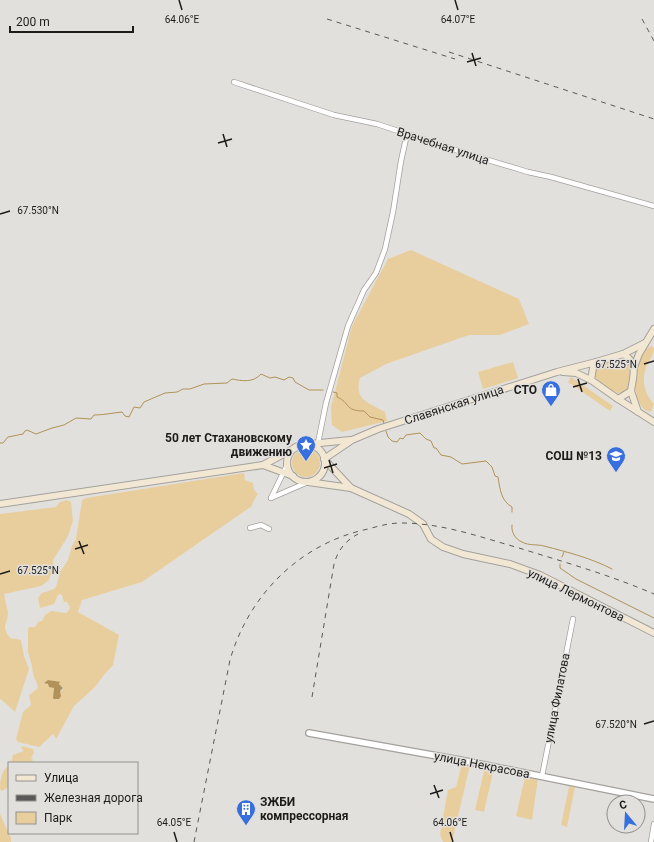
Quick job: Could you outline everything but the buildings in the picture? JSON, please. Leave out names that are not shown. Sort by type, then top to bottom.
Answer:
[{"type":"main road","points":[[638,412],[631,391],[634,367],[639,354],[654,330]]},
{"type":"main road","points":[[591,380],[592,368],[596,362],[622,354],[646,342]]},
{"type":"main road","points":[[622,354],[631,360],[634,367]]},
{"type":"main road","name":"Славянская улица","points":[[324,459],[352,440],[378,429],[557,372],[596,362]]},
{"type":"main road","points":[[557,372],[576,373],[591,380],[654,422]]},
{"type":"main road","points":[[618,399],[631,391]]},
{"type":"main road","name":"Славянская улица","points":[[304,444],[352,440]]},
{"type":"main road","points":[[0,504],[263,465],[304,444],[317,448],[321,452],[324,459],[351,488]]},
{"type":"main road","points":[[293,476],[290,472],[288,464],[289,456],[297,447]]},
{"type":"main road","points":[[308,482],[321,475],[324,467],[324,459]]},
{"type":"main road","points":[[263,465],[284,472],[300,480],[351,488]]},
{"type":"main road","name":"улица Лермонтова","points":[[351,488],[416,518],[423,524],[431,538],[442,547],[463,554],[510,564],[540,575],[654,633]]},
{"type":"street","name":"Врачебная улица","points":[[234,82],[334,115],[377,124],[528,172],[654,206]]},
{"type":"street","points":[[318,443],[326,403],[348,326],[364,290],[376,273],[385,249],[407,134]]},
{"type":"street","points":[[288,464],[271,498],[308,482]]},
{"type":"street","points":[[250,528],[261,526],[269,529]]},
{"type":"street","name":"улица Филатова","points":[[542,776],[573,619]]},
{"type":"street","name":"улица Некрасова","points":[[310,733],[460,760],[654,799]]},
{"type":"street","points":[[651,842],[654,824]]},
{"type":"green space","points":[[411,250],[519,299],[529,324],[500,335],[469,335],[386,364],[360,378],[359,391],[361,396],[368,403],[385,412],[387,421],[342,432],[332,425],[331,407],[352,326],[388,259]]},
{"type":"green space","points":[[652,346],[654,348],[652,357],[647,365],[644,375],[644,386],[648,396],[654,404],[651,412],[644,409],[639,401],[635,380],[640,358],[645,350]]},
{"type":"green space","points":[[621,357],[629,362],[631,371],[628,389],[625,392],[618,393],[612,391],[596,379],[595,369],[598,363]]},
{"type":"green space","points":[[513,362],[518,378],[483,389],[478,372]]},
{"type":"green space","points":[[571,377],[613,406],[610,411],[568,382]]},
{"type":"green space","points":[[306,449],[316,453],[320,463],[316,473],[306,477],[296,473],[292,463],[296,453]]},
{"type":"green space","points":[[244,473],[245,480],[253,483],[254,490],[258,494],[252,506],[142,582],[82,600],[78,612],[119,635],[113,665],[95,687],[74,706],[56,739],[53,734],[39,747],[18,742],[16,739],[23,712],[31,705],[29,695],[38,687],[33,674],[28,652],[28,629],[29,627],[35,627],[38,622],[42,621],[45,615],[51,611],[66,613],[69,610],[70,607],[67,602],[64,602],[62,595],[60,594],[58,595],[54,604],[40,608],[38,598],[42,593],[56,587],[60,572],[68,560],[72,546],[76,539],[82,500],[86,498]],"holes":[[[48,680],[60,682],[59,684],[63,687],[63,690],[60,691],[61,694],[57,700],[53,697],[54,688],[45,683]]]},
{"type":"green space","points":[[67,500],[71,502],[73,521],[68,536],[53,560],[53,568],[49,580],[41,586],[4,594],[8,613],[5,630],[10,638],[21,640],[24,656],[29,669],[15,712],[0,699],[0,514],[56,507],[60,502]]},
{"type":"green space","points":[[22,746],[33,749],[34,753],[31,758],[33,760],[32,762],[11,762],[13,755],[24,751],[21,748]]},
{"type":"green space","points":[[462,763],[470,765],[452,842],[443,842],[440,834],[448,790],[456,787]]},
{"type":"green space","points":[[8,766],[8,788],[2,791],[0,789],[0,782],[4,770]]},
{"type":"green space","points":[[484,771],[493,772],[484,812],[475,810]]},
{"type":"green space","points":[[525,777],[538,779],[532,820],[516,816]]},
{"type":"green space","points":[[569,786],[575,787],[567,827],[561,825]]},
{"type":"green space","points":[[0,814],[11,838],[11,842],[0,842]]},
{"type":"shaded area","points":[[48,680],[61,682],[59,684],[63,688],[60,691],[61,696],[59,699],[53,698],[54,688],[49,687],[48,684],[44,683]]},
{"type":"waterway","points":[[0,443],[3,443],[8,437],[23,434],[27,430],[36,434],[64,425],[76,418],[91,419],[94,415],[122,412],[125,416],[129,417],[134,407],[140,408],[144,402],[165,393],[177,392],[204,384],[227,383],[232,379],[243,381],[251,380],[261,374],[270,378],[275,377],[284,380],[289,377],[293,378],[295,382],[309,390],[323,390]]},
{"type":"waterway","points":[[333,392],[337,393],[337,397],[353,410],[364,411],[370,417],[383,420],[384,424]]},
{"type":"waterway","points":[[386,431],[388,437],[392,441],[397,442],[400,438],[403,439],[406,435],[420,433],[426,439],[431,441],[434,448],[436,448],[441,455],[451,457],[462,464],[486,461],[492,467],[495,476],[498,477],[503,498],[512,507],[512,512]]},
{"type":"waterway","points":[[512,525],[514,535],[520,541],[570,553],[612,569]]},
{"type":"waterway","points":[[562,557],[564,552]]},
{"type":"waterway","points":[[560,564],[560,568],[576,579],[654,618]]},
{"type":"railway","points":[[327,19],[455,59]]},
{"type":"railway","points":[[642,19],[654,41]]},
{"type":"railway","points":[[449,52],[654,119]]},
{"type":"railway","points":[[194,842],[230,660],[239,636],[250,614],[264,593],[281,575],[300,559],[321,546],[344,536],[388,524],[401,523],[431,525],[475,535],[553,558],[654,594]]},
{"type":"railway","points":[[312,697],[334,564],[343,546],[358,534]]},
{"type":"place","name":"СТО","points":[[551,407]]},
{"type":"place","name":"50 лет Стахановскому движению","points":[[306,462]]},
{"type":"place","name":"СОШ №13","points":[[616,473]]},
{"type":"place","name":"ЗЖБИ компрессорная","points":[[246,826]]}]
